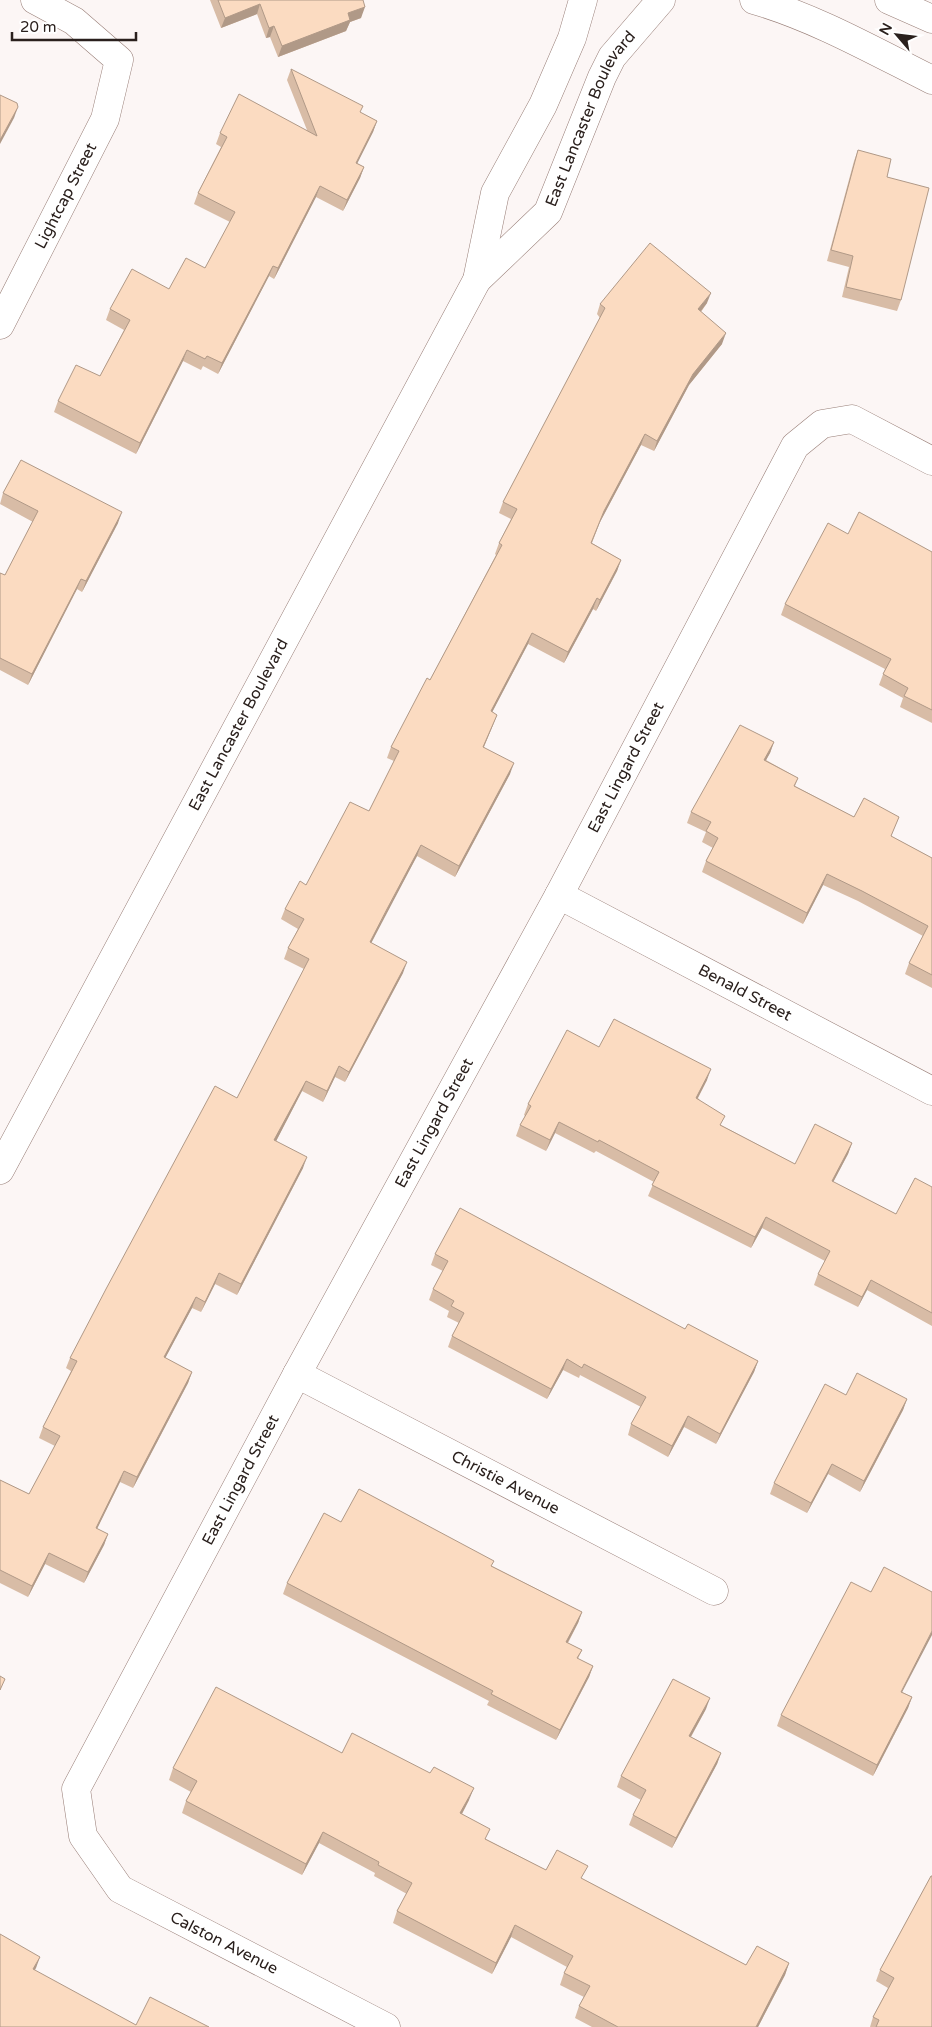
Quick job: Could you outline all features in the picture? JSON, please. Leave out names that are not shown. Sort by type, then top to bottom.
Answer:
[{"type":"street","name":"Lightcap Street","points":[[0,325],[105,118],[119,60],[74,20],[35,0]]},
{"type":"street","name":"East Lancaster Boulevard","points":[[0,1170],[477,280],[495,193],[542,105],[572,38],[583,0]]},
{"type":"street","name":"East Lancaster Boulevard","points":[[477,280],[548,212],[602,77],[612,57],[661,0]]},
{"type":"street","points":[[754,0],[788,11],[846,36],[932,80]]},
{"type":"street","points":[[889,0],[932,19]]},
{"type":"street","name":"East Lingard Street","points":[[83,1836],[76,1789],[297,1374],[559,895],[795,446],[822,424],[852,419],[932,461]]},
{"type":"street","name":"Benald Street","points":[[559,895],[932,1091]]},
{"type":"street","name":"Christie Avenue","points":[[297,1374],[714,1591]]},
{"type":"street","name":"Calston Avenue","points":[[83,1836],[120,1889],[386,2027]]},
{"type":"building","points":[[218,0],[363,0],[365,7],[348,13],[350,20],[282,46],[274,26],[269,28],[260,4],[225,18]]},
{"type":"building","points":[[291,69],[363,106],[360,112],[377,121],[356,163],[364,167],[347,200],[320,186],[278,268],[273,266],[222,363],[207,356],[205,359],[187,350],[140,443],[58,401],[76,365],[100,376],[130,320],[110,309],[132,269],[169,289],[186,258],[205,268],[235,212],[198,193],[227,137],[220,133],[239,94],[317,136]]},
{"type":"building","points":[[0,95],[17,103],[18,107],[0,140]]},
{"type":"building","points":[[858,150],[891,159],[887,177],[929,188],[901,300],[846,287],[853,256],[831,250]]},
{"type":"building","points":[[650,243],[711,293],[698,309],[726,333],[693,374],[657,441],[645,434],[604,511],[591,543],[621,560],[600,600],[597,598],[568,652],[532,633],[491,711],[497,715],[483,747],[514,763],[459,866],[421,845],[370,942],[407,962],[349,1072],[339,1066],[327,1091],[306,1081],[274,1140],[307,1157],[241,1284],[219,1273],[205,1302],[196,1297],[164,1357],[192,1372],[137,1477],[124,1471],[96,1528],[108,1534],[88,1572],[49,1553],[32,1586],[0,1570],[0,1480],[29,1494],[60,1436],[43,1427],[77,1361],[70,1358],[106,1289],[215,1086],[237,1098],[309,959],[288,948],[304,919],[285,909],[300,881],[306,885],[350,802],[369,811],[399,751],[391,747],[427,678],[430,680],[502,545],[499,543],[517,509],[503,502],[605,308],[600,304]]},
{"type":"building","points":[[21,460],[122,512],[86,581],[81,579],[32,674],[0,658],[0,573],[5,575],[38,511],[3,493]]},
{"type":"building","points":[[859,512],[932,552],[932,710],[904,696],[908,688],[883,674],[891,659],[785,604],[828,523],[848,534]]},
{"type":"building","points":[[740,725],[774,742],[764,760],[798,778],[794,786],[854,817],[864,798],[899,817],[891,836],[932,858],[932,975],[909,963],[928,926],[862,891],[827,874],[807,913],[706,861],[718,838],[706,831],[711,822],[691,812]]},
{"type":"building","points":[[614,1019],[711,1069],[696,1098],[725,1116],[720,1125],[795,1164],[815,1124],[852,1143],[832,1181],[896,1214],[915,1178],[932,1187],[932,1313],[871,1280],[862,1297],[818,1274],[830,1251],[766,1217],[755,1237],[652,1185],[659,1172],[599,1140],[598,1142],[559,1122],[550,1140],[520,1125],[531,1106],[528,1104],[567,1030],[599,1047]]},
{"type":"building","points":[[460,1208],[685,1329],[688,1324],[758,1361],[720,1434],[688,1416],[672,1446],[631,1424],[646,1397],[584,1364],[582,1368],[567,1359],[551,1389],[452,1336],[464,1313],[451,1306],[454,1301],[433,1289],[448,1261],[435,1254]]},
{"type":"building","points":[[857,1373],[907,1399],[864,1481],[832,1464],[811,1503],[774,1483],[825,1384],[846,1395]]},
{"type":"building","points":[[359,1489],[494,1561],[491,1566],[582,1612],[566,1642],[582,1650],[577,1658],[593,1666],[560,1730],[491,1694],[493,1691],[287,1583],[324,1513],[341,1522]]},
{"type":"building","points":[[884,1567],[932,1592],[932,1631],[901,1692],[912,1697],[877,1765],[781,1715],[851,1582],[871,1592]]},
{"type":"building","points":[[0,1676],[5,1679],[0,1690]]},
{"type":"building","points":[[673,1679],[710,1698],[689,1736],[721,1753],[676,1838],[633,1815],[646,1790],[621,1776]]},
{"type":"building","points":[[216,1687],[342,1753],[352,1733],[430,1773],[434,1767],[474,1788],[460,1813],[490,1829],[485,1839],[546,1870],[557,1850],[588,1866],[581,1878],[746,1965],[757,1946],[789,1963],[756,2027],[618,2027],[579,2006],[590,1986],[564,1973],[573,1956],[515,1925],[496,1963],[397,1911],[412,1883],[378,1865],[379,1862],[323,1832],[306,1864],[186,1801],[197,1781],[173,1768]]},
{"type":"building","points":[[931,1876],[932,2027],[876,2027],[879,2020],[873,2017],[894,1978],[880,1970]]},
{"type":"building","points":[[0,1934],[40,1957],[33,1969],[136,2025],[150,1997],[209,2027],[0,2027]]}]
